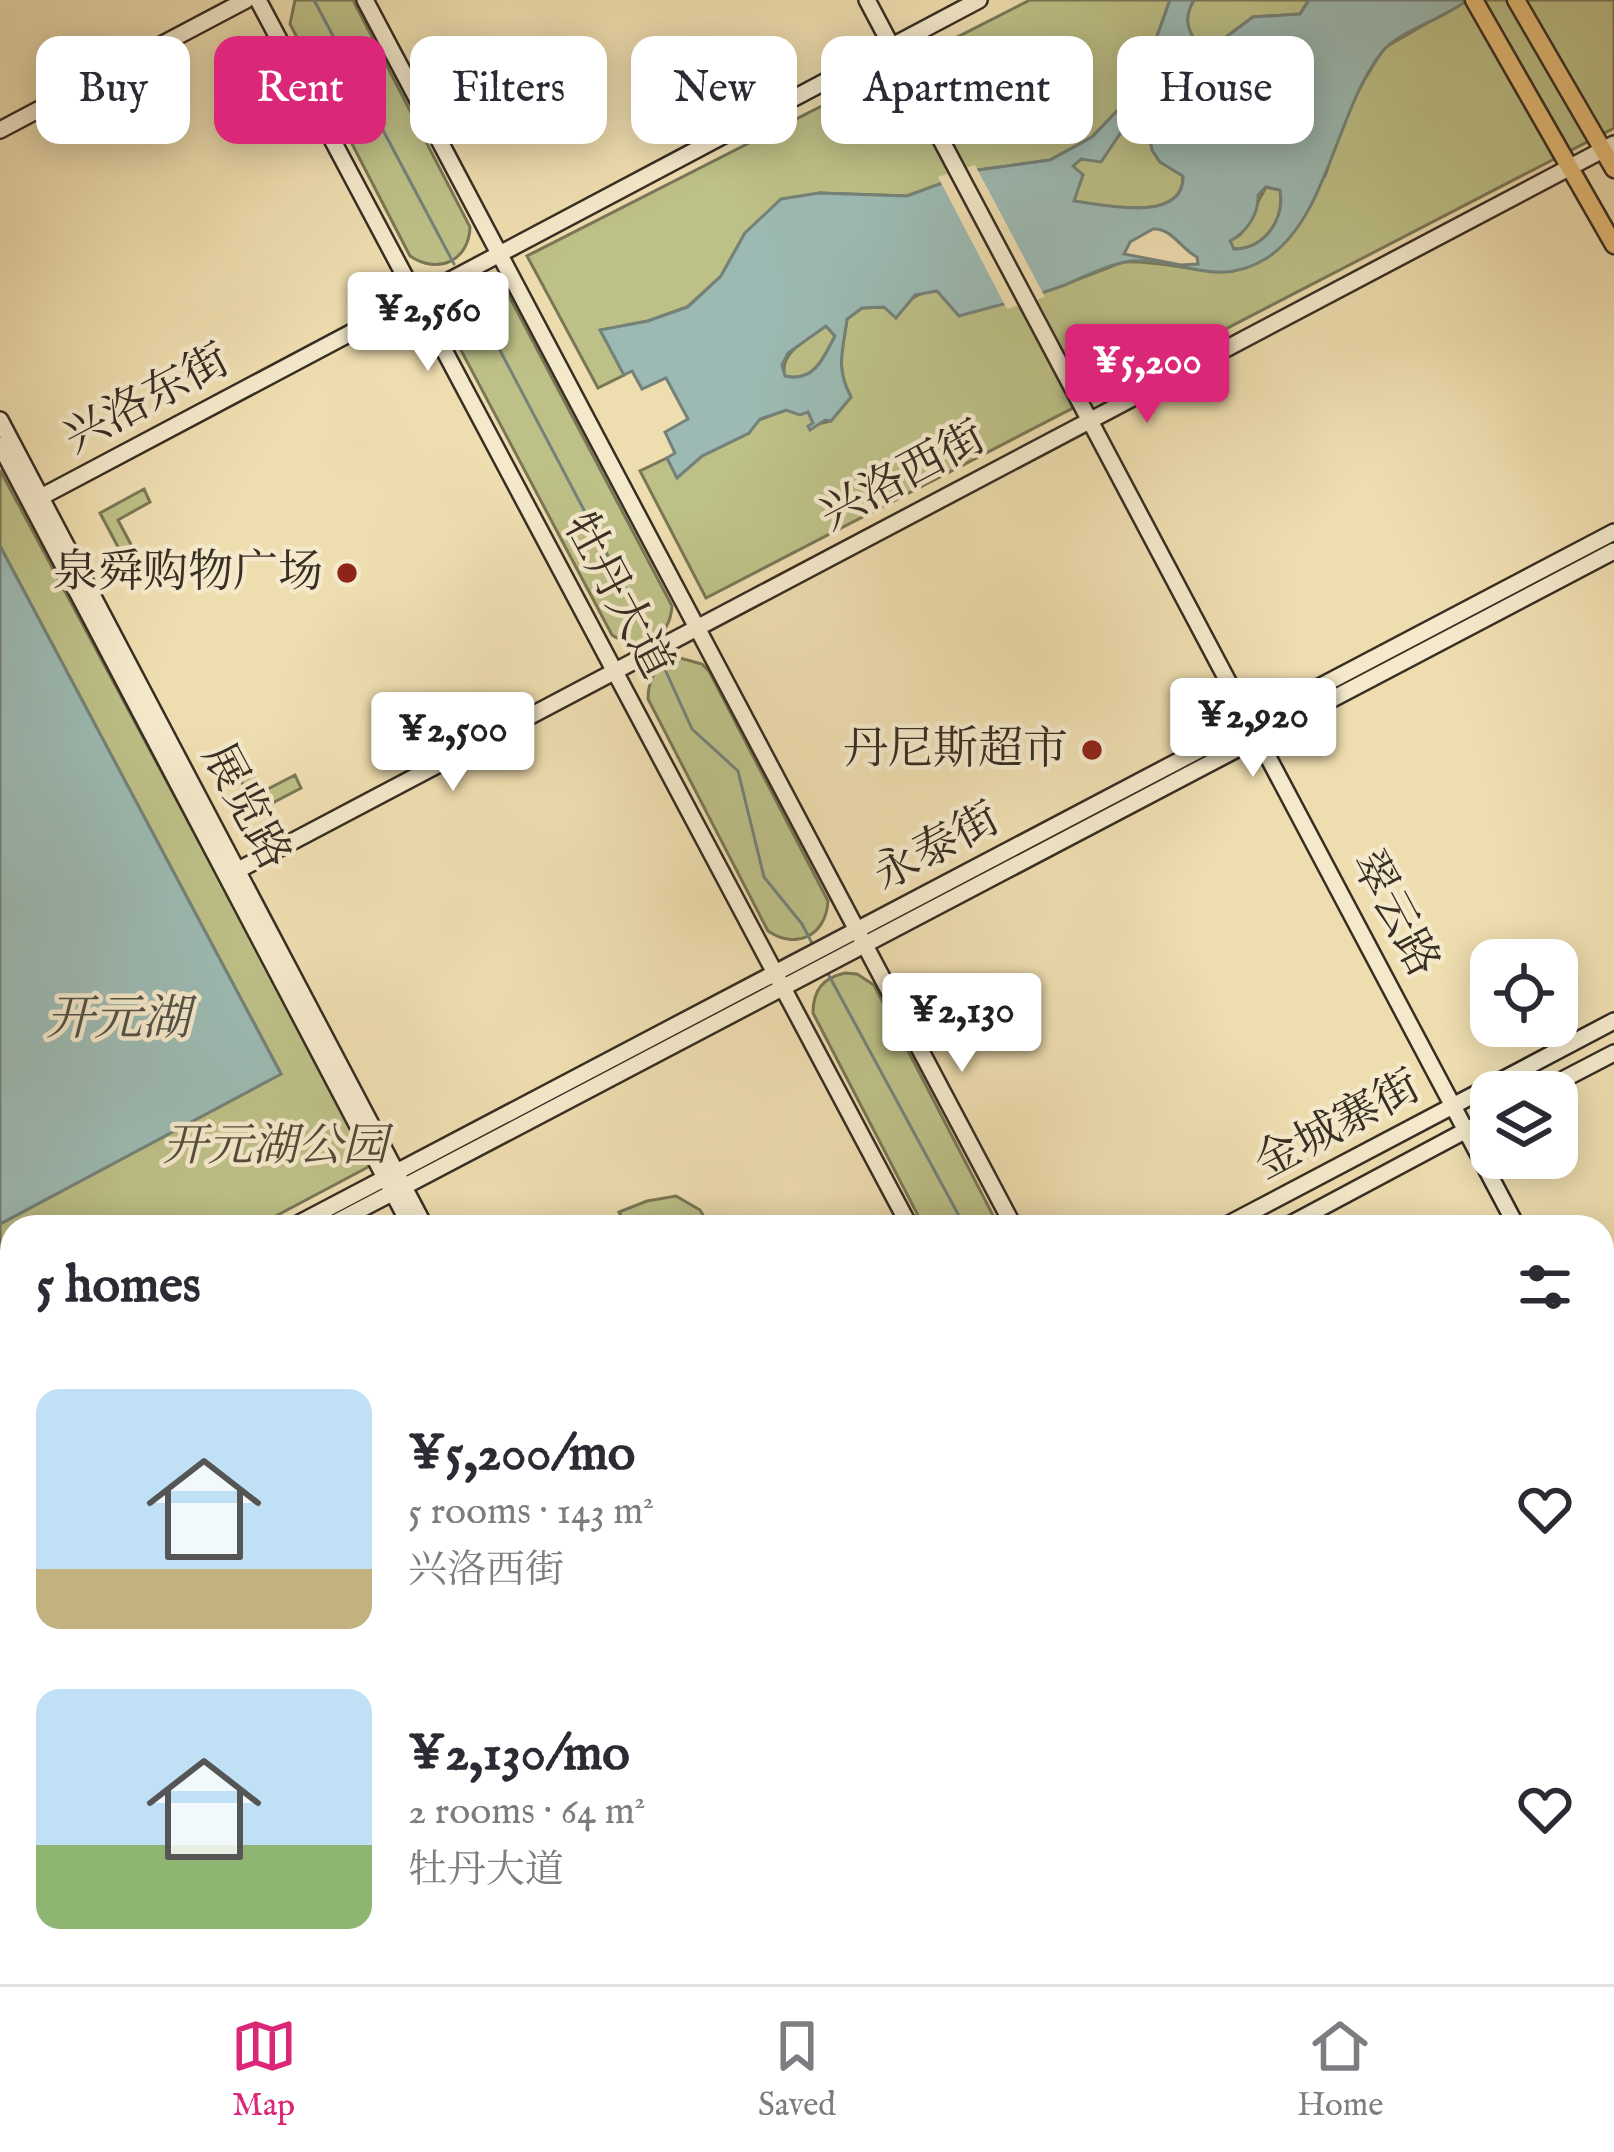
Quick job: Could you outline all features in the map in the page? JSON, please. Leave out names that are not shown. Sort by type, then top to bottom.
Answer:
[{"type":"main road","points":[[0,120],[227,0]]},
{"type":"main road","points":[[0,130],[246,0]]},
{"type":"main road","name":"牡丹大道","points":[[258,0],[904,1215]]},
{"type":"main road","name":"牡丹大道","points":[[365,0],[1008,1215]]},
{"type":"main road","name":"翠云路","points":[[867,0],[890,36]]},
{"type":"main road","name":"翠云路","points":[[877,0],[891,36]]},
{"type":"main road","name":"兴洛东街","points":[[901,36],[962,0]]},
{"type":"main road","name":"兴洛东街","points":[[903,36],[979,0]]},
{"type":"main road","points":[[1474,0],[1614,244]]},
{"type":"main road","points":[[1516,0],[1610,155]]},
{"type":"main road","name":"兴洛东街","points":[[36,496],[821,79]]},
{"type":"main road","name":"翠云路","points":[[946,144],[1456,1104],[1520,1215]]},
{"type":"main road","name":"兴洛西街","points":[[234,877],[1095,420],[1610,155]]},
{"type":"main road","name":"展览路","points":[[0,420],[234,877],[394,1182],[417,1215]]},
{"type":"main road","name":"展览路","points":[[0,445],[36,496]]},
{"type":"main road","name":"永泰街","points":[[1259,729],[1614,532]]},
{"type":"main road","name":"永泰街","points":[[319,1215],[394,1182],[1259,729],[1614,551]]},
{"type":"main road","name":"金城寨街","points":[[1246,1215],[1614,1021]]},
{"type":"main road","points":[[1578,1072],[1614,1053]]},
{"type":"main road","name":"翠云路","points":[[1469,1128],[1511,1215]]},
{"type":"main road","name":"金城寨街","points":[[1307,1215],[1469,1128]]},
{"type":"main road","name":"展览路","points":[[394,1182],[406,1215]]},
{"type":"main road","name":"永泰街","points":[[346,1215],[394,1182]]},
{"type":"green space","points":[[295,0],[353,0],[372,36],[296,36],[290,24]]},
{"type":"green space","points":[[1030,0],[1170,0],[1157,36],[1117,36],[1117,111],[1093,136],[1093,36],[959,36]]},
{"type":"green space","points":[[1194,0],[1309,0],[1300,14],[1253,17],[1227,36],[1193,36],[1188,13]]},
{"type":"green space","points":[[1467,0],[1614,0],[1614,128],[706,598],[640,471],[667,458],[677,477],[702,456],[749,433],[756,421],[786,410],[808,412],[814,425],[831,421],[851,397],[843,377],[842,350],[847,319],[862,308],[884,307],[896,317],[913,298],[937,291],[955,300],[1002,301],[1123,262],[1233,271],[1325,176],[1350,103],[1384,48]]},
{"type":"green space","points":[[386,64],[410,111],[410,144],[427,144],[470,227],[464,249],[450,261],[431,264],[410,256],[352,144],[386,144]]},
{"type":"green space","points":[[821,106],[821,144],[1079,144],[1050,160],[978,170],[907,196],[819,193],[745,233],[721,276],[687,307],[601,330],[624,375],[598,388],[527,256],[747,144],[797,144],[797,119]]},
{"type":"green space","points":[[1117,138],[1117,144],[1151,144],[1160,162],[1183,176],[1180,191],[1170,201],[1139,208],[1073,201],[1083,175],[1072,166],[1081,159],[1101,161]]},
{"type":"green space","points":[[1266,187],[1280,190],[1276,221],[1255,244],[1233,249],[1230,241],[1240,235]]},
{"type":"green space","points":[[478,279],[507,292],[672,606],[666,628],[652,640],[633,643],[612,635],[445,320],[454,293]]},
{"type":"green space","points":[[826,326],[835,336],[817,366],[804,376],[785,376],[790,353]]},
{"type":"green space","name":"开元湖公园","points":[[0,470],[372,1165],[278,1215],[17,1215],[281,1074],[0,546]]},
{"type":"green space","points":[[144,489],[150,502],[118,520],[136,554],[125,560],[100,513]]},
{"type":"green space","points":[[680,658],[709,671],[828,901],[822,923],[808,936],[789,939],[768,931],[648,699],[656,672]]},
{"type":"green space","points":[[243,758],[262,792],[295,775],[301,788],[257,811],[232,764]]},
{"type":"green space","points":[[857,974],[874,985],[993,1215],[918,1215],[813,1013],[821,986],[831,978]]},
{"type":"green space","points":[[676,1196],[703,1215],[619,1212]]},
{"type":"water","points":[[1170,0],[1194,0],[1188,13],[1192,35],[1157,36]]},
{"type":"water","points":[[1309,0],[1467,0],[1382,52],[1353,103],[1304,217],[1267,258],[1229,272],[1125,262],[1039,294],[959,316],[937,291],[915,295],[896,318],[884,307],[862,308],[847,319],[842,350],[843,377],[851,397],[831,421],[810,430],[813,423],[808,412],[800,415],[786,410],[760,419],[749,433],[702,456],[677,478],[667,458],[675,453],[665,432],[688,419],[666,378],[642,389],[632,371],[624,375],[600,330],[688,307],[721,276],[745,233],[781,199],[819,193],[907,196],[978,170],[1050,160],[1079,144],[1093,144],[1093,136],[1117,111],[1117,138],[1101,162],[1081,159],[1073,166],[1083,175],[1074,201],[1140,208],[1171,201],[1180,191],[1183,176],[1160,162],[1151,144],[1314,144],[1314,36],[1227,36],[1253,17],[1300,14]],"holes":[[[1266,187],[1280,190],[1276,221],[1255,244],[1234,249],[1230,241],[1251,222],[1258,195]],[[1153,229],[1171,235],[1197,257],[1198,264],[1124,254],[1130,242]],[[826,326],[835,336],[817,367],[804,376],[785,376],[782,365],[788,353]]]},
{"type":"water","name":"开元湖","points":[[0,546],[281,1074],[17,1215],[0,1215]]},
{"type":"pier","points":[[975,165],[1045,297],[1007,309],[938,177]]},
{"type":"waterway","points":[[314,0],[454,264]]},
{"type":"waterway","points":[[464,282],[655,645]]},
{"type":"waterway","points":[[658,654],[692,729],[738,771],[764,877],[813,945]]},
{"type":"waterway","points":[[826,970],[959,1215]]},
{"type":"place","name":"泉舜购物广场","points":[[347,573]]},
{"type":"place","name":"丹尼斯超市","points":[[1092,750]]}]
